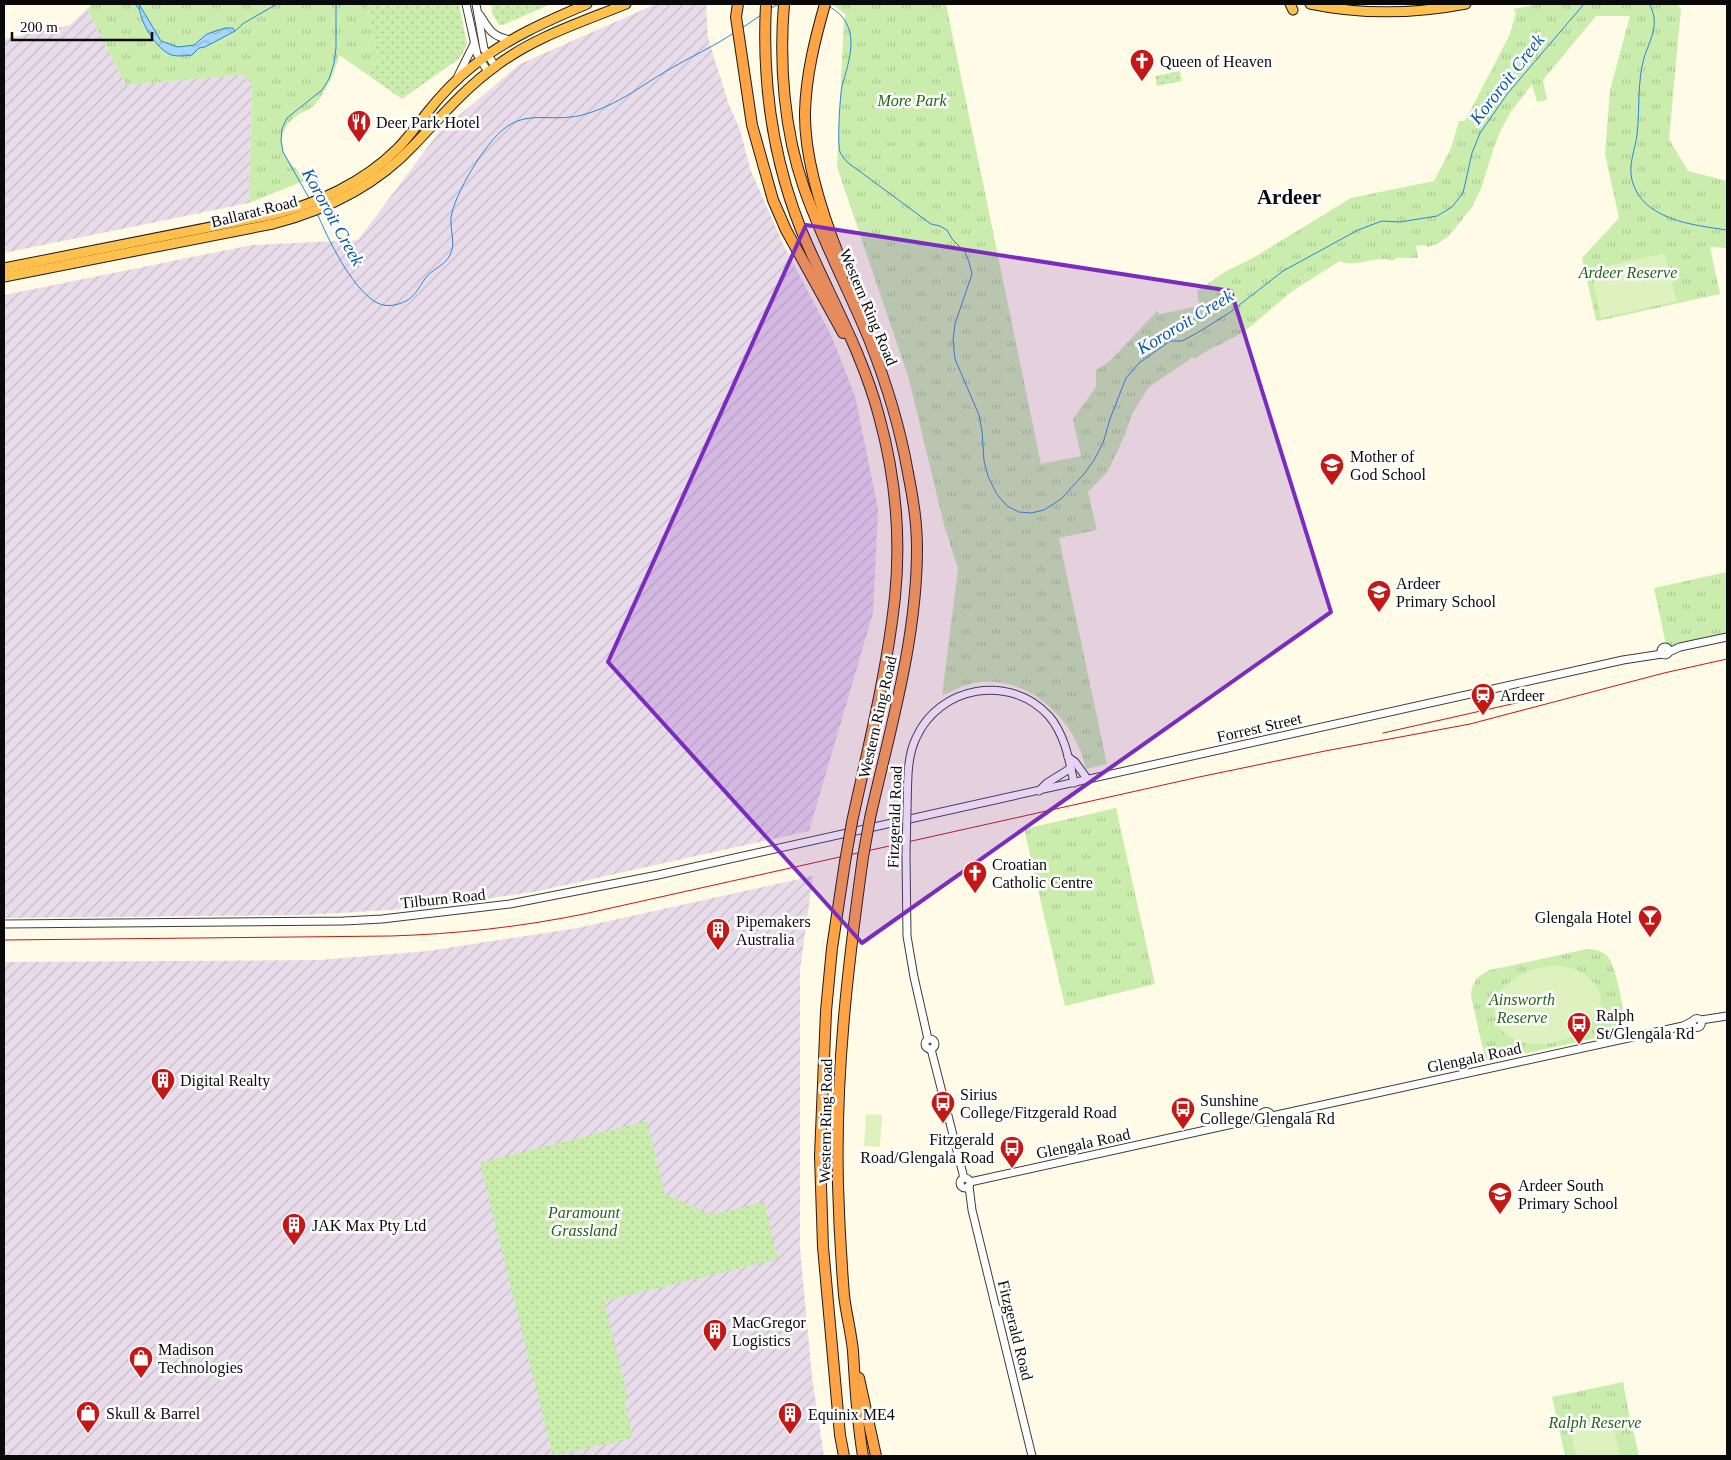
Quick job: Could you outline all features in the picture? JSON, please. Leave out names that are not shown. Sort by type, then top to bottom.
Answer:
[{"type":"highway","name":"Ballarat Road","points":[[333,198],[397,149],[456,81],[484,58],[533,27],[587,4]]},
{"type":"highway","name":"Ballarat Road","points":[[4,277],[192,241],[291,214],[370,184],[414,146],[463,94],[492,69],[539,40],[588,18],[626,4]]},
{"type":"highway","points":[[730,4],[736,17]]},
{"type":"highway","points":[[738,4],[736,17],[752,125],[773,200],[801,258],[868,377]]},
{"type":"highway","name":"Western Ring Road","points":[[766,4],[768,88],[772,122],[784,178],[803,233],[868,377],[889,460],[896,519],[897,552],[891,628],[845,862],[832,948],[826,1011],[820,1156],[822,1247],[840,1435],[844,1456]]},
{"type":"highway","name":"Western Ring Road","points":[[784,4],[785,103],[795,156],[803,186],[829,252],[868,338],[884,382],[904,452],[914,506],[917,546],[916,585],[911,630],[863,856],[848,968],[842,1038],[838,1182],[840,1241],[844,1295],[852,1348],[856,1404],[863,1456]]},
{"type":"highway","points":[[825,4],[817,32],[807,85],[805,115],[807,142],[819,199],[829,231],[852,287],[868,338]]},
{"type":"highway","points":[[1310,4],[1358,11],[1466,4]]},
{"type":"highway","points":[[406,139],[414,146]]},
{"type":"highway","name":"Ballarat Road","points":[[4,268],[291,214]]},
{"type":"highway","points":[[852,1348],[876,1456]]},
{"type":"street","points":[[466,4],[474,44],[492,69]]},
{"type":"street","points":[[476,4],[484,47],[484,58]]},
{"type":"street","points":[[478,13],[488,29],[500,38],[510,40]]},
{"type":"street","points":[[456,81],[474,44]]},
{"type":"street","name":"Forrest Street","points":[[877,826],[1727,637]]},
{"type":"street","name":"Fitzgerald Road","points":[[1032,1456],[966,1183],[931,1049],[925,1046],[928,1039],[907,936],[908,767],[915,739],[932,713],[943,704],[968,693],[994,690],[1008,692],[1031,701],[1048,716],[1061,734],[1074,783]]},
{"type":"street","points":[[1068,757],[1075,762],[1088,780]]},
{"type":"street","points":[[1039,791],[1047,782],[1071,768]]},
{"type":"street","name":"Tilburn Road","points":[[4,924],[344,921],[434,914],[510,904],[576,892],[877,826]]},
{"type":"street","name":"Glengala Road","points":[[966,1183],[1260,1118],[1261,1114],[1265,1111],[1269,1112],[1272,1116],[1727,1016]]},
{"type":"highlighted area","points":[[806,225],[1231,291],[1331,612],[862,943],[608,662]]},
{"type":"shaded area","points":[[656,4],[706,4],[708,38],[728,102],[740,130],[751,171],[783,244],[832,337],[855,396],[878,509],[873,613],[809,831],[538,891],[405,909],[307,915],[4,918],[4,295],[252,245],[358,240],[439,132],[520,64]]},
{"type":"shaded area","points":[[87,9],[126,85],[243,75],[252,83],[249,203],[4,253],[4,39],[70,25]]},
{"type":"shaded area","points":[[813,876],[800,970],[800,1248],[812,1377],[824,1456],[4,1456],[4,962],[319,960],[428,951],[577,928]]},
{"type":"green space","points":[[92,4],[367,4],[378,60],[368,75],[339,55],[333,75],[317,102],[313,107],[295,117],[287,125],[283,134],[282,144],[285,155],[306,180],[249,203],[252,83],[243,75],[126,85],[87,9]]},
{"type":"green space","points":[[367,4],[459,4],[467,44],[460,58],[402,99],[368,75],[378,60]]},
{"type":"green space","points":[[491,4],[551,4],[499,25],[493,15]]},
{"type":"green space","points":[[828,4],[946,4],[1041,464],[1081,456],[1073,419],[1096,387],[1096,370],[1109,362],[1157,311],[1160,314],[1199,306],[1197,291],[1226,271],[1253,258],[1351,198],[1434,181],[1451,148],[1459,121],[1465,121],[1510,34],[1516,12],[1513,9],[1539,4],[1677,4],[1681,9],[1669,139],[1688,171],[1727,181],[1727,248],[1710,247],[1720,294],[1596,320],[1582,258],[1619,218],[1605,154],[1610,90],[1630,16],[1596,16],[1543,80],[1547,100],[1537,102],[1532,84],[1510,113],[1494,147],[1481,189],[1472,207],[1449,236],[1437,244],[1427,247],[1426,245],[1416,246],[1418,258],[1397,258],[1392,261],[1380,259],[1353,263],[1340,261],[1291,292],[1250,327],[1235,337],[1195,359],[1193,357],[1149,387],[1132,414],[1125,435],[1108,471],[1088,492],[1097,530],[1059,538],[1107,764],[1086,769],[1072,734],[1047,704],[1031,693],[1014,686],[995,682],[975,683],[942,695],[958,569],[944,525],[909,379],[837,167],[844,18],[846,15],[836,7]]},
{"type":"green space","points":[[1180,71],[1182,81],[1157,86],[1155,76]]},
{"type":"green space","name":"Ardeer Reserve","points":[[1664,253],[1677,301],[1601,318],[1591,270]]},
{"type":"green space","points":[[1727,572],[1727,634],[1670,647],[1666,645],[1654,588]]},
{"type":"green space","points":[[1116,808],[1155,984],[1065,1006],[1024,829]]},
{"type":"green space","name":"Ainsworth Reserve","points":[[1587,949],[1604,953],[1611,961],[1620,993],[1623,1013],[1616,1032],[1486,1062],[1471,996],[1472,987],[1476,980],[1490,970]]},
{"type":"green space","points":[[1549,966],[1562,966],[1574,969],[1590,978],[1601,999],[1598,1014],[1587,1027],[1571,1037],[1553,1043],[1533,1044],[1515,1039],[1500,1028],[1494,1013],[1495,1003],[1504,988],[1517,977],[1532,970]]},
{"type":"green space","points":[[866,1114],[882,1115],[880,1147],[864,1146]]},
{"type":"green space","name":"Paramount Grassland","points":[[647,1121],[665,1194],[712,1215],[764,1202],[778,1259],[604,1301],[628,1399],[624,1401],[633,1438],[553,1456],[480,1163]]},
{"type":"green space","name":"Ralph Reserve","points":[[1623,1382],[1639,1456],[1565,1456],[1552,1397]]},
{"type":"green space","points":[[1611,1417],[1620,1456],[1576,1456],[1569,1426]]},
{"type":"water","points":[[139,4],[161,41],[178,47],[194,45],[207,34],[225,28],[233,28],[235,31],[205,47],[199,48],[192,55],[171,55],[158,45],[148,32]]},
{"type":"waterway","name":"Kororoit Creek","points":[[135,4],[139,9]]},
{"type":"waterway","name":"Kororoit Creek","points":[[235,31],[244,23],[277,4]]},
{"type":"waterway","name":"Kororoit Creek","points":[[309,198],[283,152],[282,129],[287,118],[322,90],[329,79],[336,48],[336,4]]},
{"type":"waterway","name":"Kororoit Creek","points":[[771,8],[779,4]]},
{"type":"waterway","name":"Kororoit Creek","points":[[830,7],[840,14],[846,23],[851,43],[841,92],[840,152],[847,162],[931,224],[947,230],[952,239],[965,252],[972,274],[955,324],[953,340],[955,359],[979,415],[984,461],[988,476],[996,493],[1007,506],[1019,512],[1031,513],[1044,510],[1061,499],[1084,474],[1103,443],[1126,378],[1139,363],[1170,341],[1182,341],[1197,333],[1229,313],[1283,271],[1358,230],[1382,221],[1400,222],[1437,216],[1452,207],[1463,193],[1472,153],[1480,133],[1508,93],[1584,4]]},
{"type":"waterway","name":"Kororoit Creek","points":[[1649,4],[1654,24],[1640,77],[1637,135],[1631,169],[1632,180],[1646,204],[1657,212],[1685,223],[1727,230]]},
{"type":"waterway","name":"Kororoit Creek","points":[[742,28],[761,15]]},
{"type":"waterway","name":"Kororoit Creek","points":[[317,213],[348,273],[365,294],[382,305],[390,306],[402,303],[413,296],[428,275],[443,264],[450,255],[453,242],[451,218],[458,196],[480,156],[505,128],[513,123],[529,118],[576,116],[602,108],[734,33]]},
{"type":"railway","points":[[4,940],[391,936],[464,932],[536,923],[584,914],[1199,777],[1470,724],[1664,673],[1727,659]]},
{"type":"railway","points":[[1383,733],[1534,699]]},
{"type":"place","name":"Queen of Heaven","points":[[1142,82]]},
{"type":"place","name":"Deer Park Hotel","points":[[359,143]]},
{"type":"place","name":"Mother of God School","points":[[1332,486]]},
{"type":"place","name":"Ardeer Primary School","points":[[1379,613]]},
{"type":"place","name":"Ardeer","points":[[1483,716]]},
{"type":"place","name":"Croatian Catholic Centre","points":[[975,894]]},
{"type":"place","name":"Glengala Hotel","points":[[1650,938]]},
{"type":"place","name":"Pipemakers Australia","points":[[718,951]]},
{"type":"place","name":"Ralph St/Glengala Rd","points":[[1579,1045]]},
{"type":"place","name":"Digital Realty","points":[[163,1101]]},
{"type":"place","name":"Sirius College/Fitzgerald Road","points":[[943,1124]]},
{"type":"place","name":"Sunshine College/Glengala Rd","points":[[1183,1130]]},
{"type":"place","name":"Fitzgerald Road/Glengala Road","points":[[1012,1169]]},
{"type":"place","name":"Ardeer South Primary School","points":[[1500,1215]]},
{"type":"place","name":"JAK Max Pty Ltd","points":[[294,1246]]},
{"type":"place","name":"MacGregor Logistics","points":[[715,1352]]},
{"type":"place","name":"Madison Technologies","points":[[141,1379]]},
{"type":"place","name":"Skull & Barrel","points":[[88,1434]]},
{"type":"place","name":"Equinix ME4","points":[[790,1435]]},
{"type":"district","name":"Ardeer","points":[[1289,197]]},
{"type":"park label","name":"More Park","points":[[912,100]]}]
